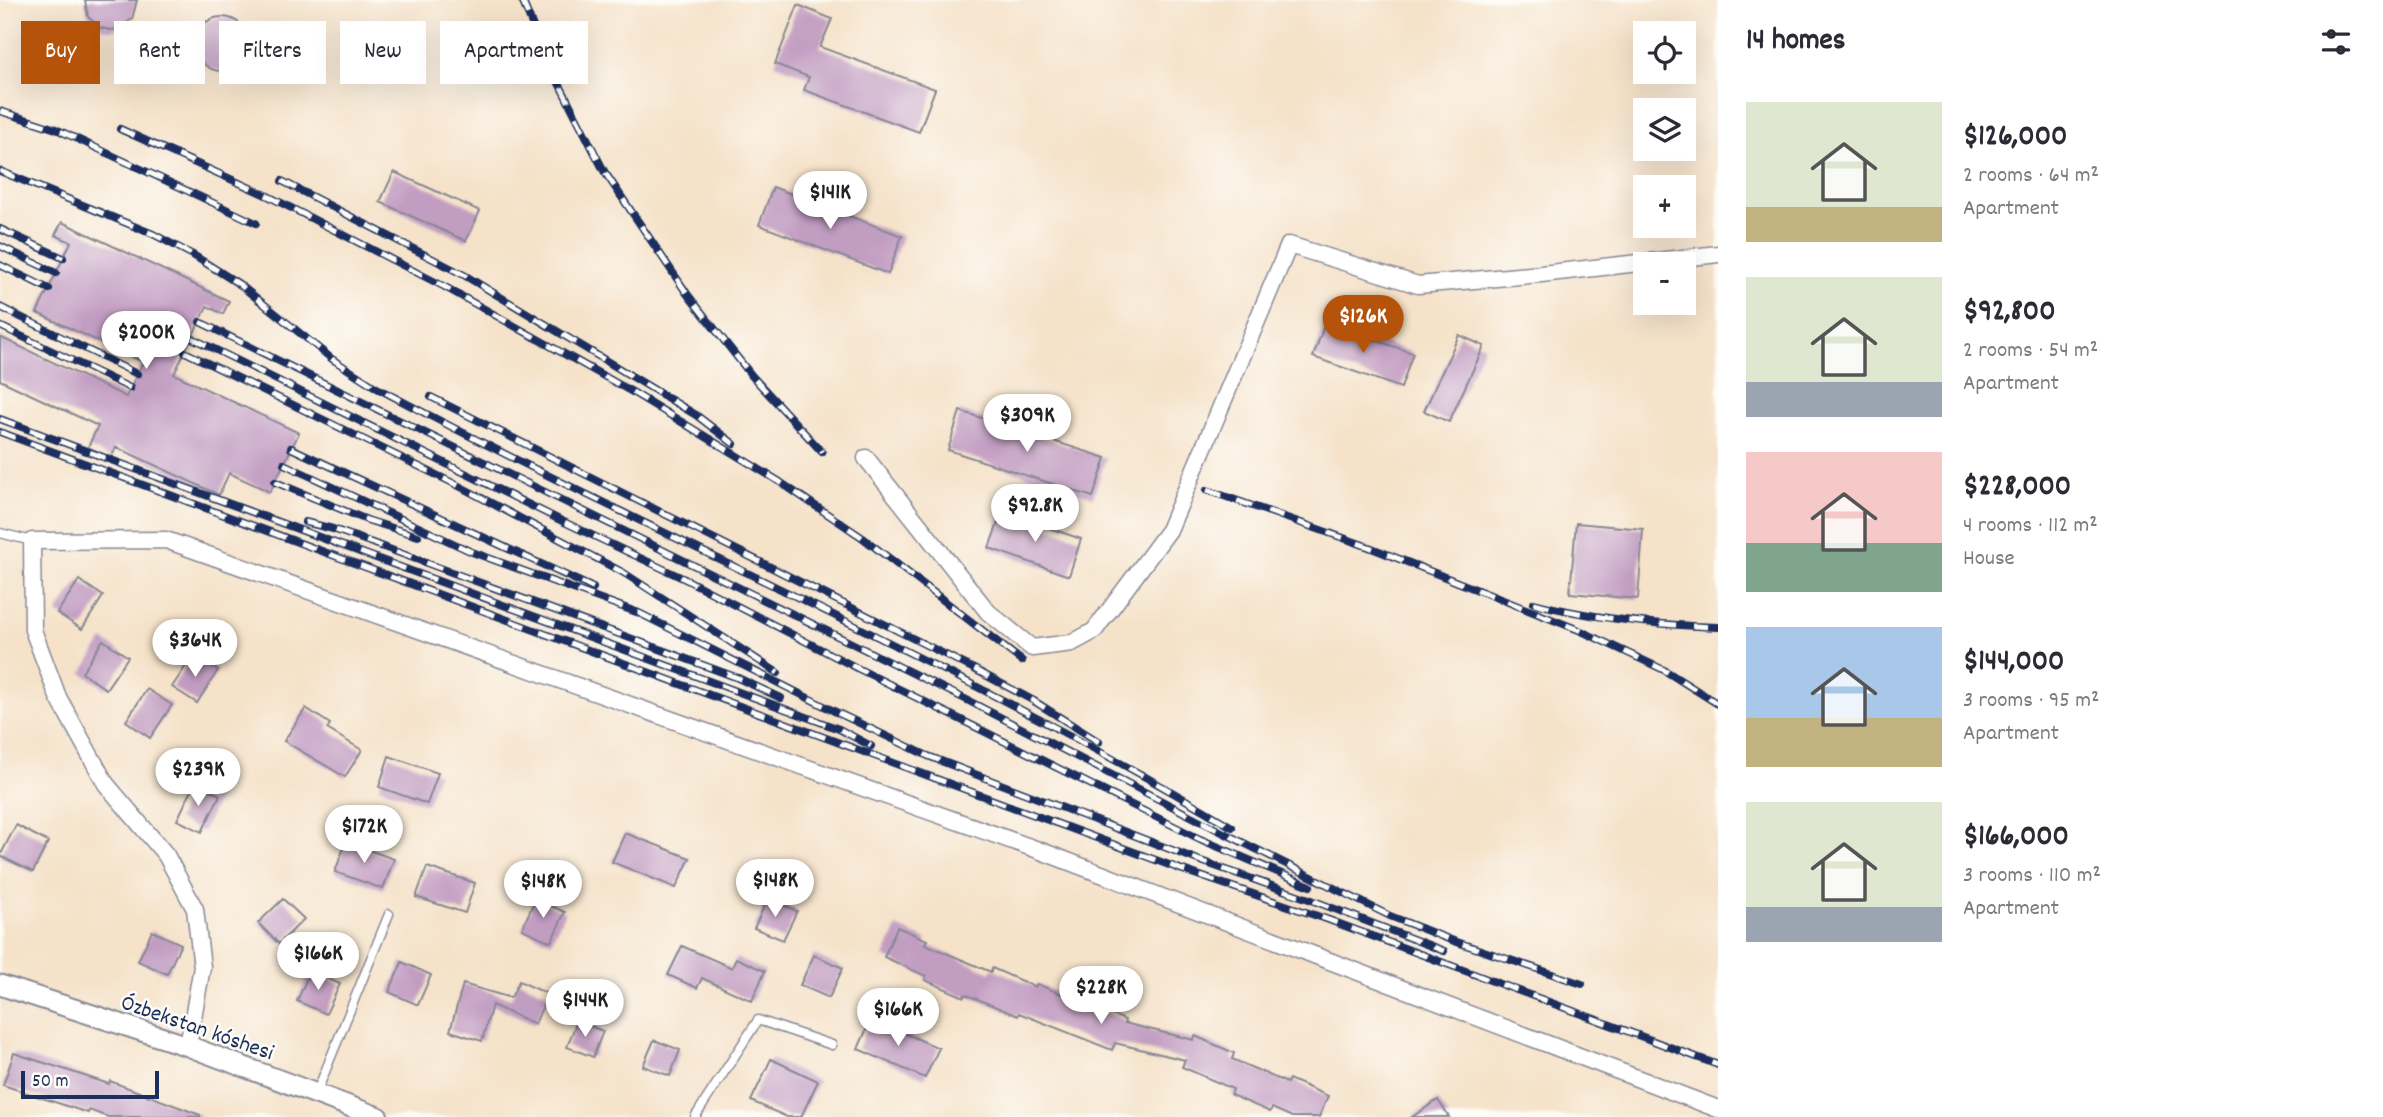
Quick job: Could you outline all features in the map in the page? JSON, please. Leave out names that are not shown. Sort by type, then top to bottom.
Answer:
[{"type":"street","points":[[866,458],[988,612],[1032,648],[1072,643],[1094,631],[1169,530],[1289,245],[1418,285],[1718,254]]},
{"type":"street","points":[[188,1046],[202,967],[195,909],[166,855],[106,784],[58,697],[33,630],[32,541],[166,540],[1041,851],[1718,1109]]},
{"type":"street","name":"Ózbekstan kóshesi","points":[[0,985],[188,1046],[378,1117]]},
{"type":"lane","points":[[0,533],[32,541]]},
{"type":"lane","points":[[316,1094],[389,914]]},
{"type":"lane","points":[[695,1117],[758,1020],[832,1045]]},
{"type":"building","points":[[85,0],[137,0],[132,19],[114,21],[114,30],[101,28],[100,21],[93,21],[88,17]]},
{"type":"building","points":[[798,5],[832,19],[820,47],[935,89],[919,132],[804,90],[809,77],[775,64]]},
{"type":"building","points":[[222,17],[235,21],[219,21],[219,70],[212,69],[205,64],[205,24]]},
{"type":"building","points":[[394,172],[480,211],[466,241],[380,202]]},
{"type":"building","points":[[773,187],[902,236],[888,274],[759,225]]},
{"type":"building","points":[[62,222],[229,301],[223,314],[207,306],[174,374],[299,433],[270,492],[229,473],[219,495],[116,447],[111,458],[88,447],[98,426],[0,380],[0,337],[126,397],[143,362],[37,313],[71,242],[55,235]]},
{"type":"building","points":[[1325,323],[1413,353],[1401,388],[1313,357]]},
{"type":"building","points":[[1459,335],[1484,346],[1449,422],[1424,411]]},
{"type":"building","points":[[960,411],[1106,458],[1093,497],[948,450]]},
{"type":"building","points":[[1002,512],[1081,539],[1069,576],[989,548]]},
{"type":"building","points":[[1576,523],[1643,529],[1638,599],[1570,593]]},
{"type":"building","points":[[79,580],[103,596],[82,629],[57,613]]},
{"type":"building","points":[[103,640],[128,657],[106,689],[82,673]]},
{"type":"building","points":[[194,654],[218,670],[197,703],[172,687]]},
{"type":"building","points":[[147,689],[172,705],[150,738],[126,721]]},
{"type":"building","points":[[306,708],[330,724],[327,729],[362,750],[345,777],[284,741]]},
{"type":"building","points":[[389,756],[438,773],[427,804],[379,787]]},
{"type":"building","points":[[195,783],[220,795],[202,832],[177,820]]},
{"type":"building","points":[[16,825],[48,842],[33,872],[0,856]]},
{"type":"building","points":[[625,833],[690,858],[676,888],[612,862]]},
{"type":"building","points":[[346,842],[394,859],[383,889],[335,872]]},
{"type":"building","points":[[427,867],[475,883],[465,913],[416,897]]},
{"type":"building","points":[[768,898],[797,911],[783,940],[754,928]]},
{"type":"building","points":[[283,899],[304,919],[279,944],[258,923]]},
{"type":"building","points":[[535,899],[565,912],[551,942],[522,929]]},
{"type":"building","points":[[897,927],[927,940],[925,944],[991,972],[992,968],[1035,987],[1037,984],[1125,1020],[1124,1023],[1194,1040],[1195,1036],[1234,1053],[1232,1059],[1287,1083],[1289,1079],[1328,1096],[1319,1117],[1292,1117],[1272,1108],[1270,1112],[1231,1095],[1233,1089],[1182,1067],[1185,1060],[1115,1043],[1112,1050],[1019,1013],[1018,1016],[965,994],[964,997],[925,980],[926,976],[884,957]]},
{"type":"building","points":[[152,931],[181,944],[167,974],[138,961]]},
{"type":"building","points":[[682,946],[732,968],[736,958],[765,971],[752,1001],[702,978],[697,988],[668,975]]},
{"type":"building","points":[[814,955],[843,968],[829,998],[800,985]]},
{"type":"building","points":[[402,962],[431,975],[418,1005],[389,992]]},
{"type":"building","points":[[310,971],[340,984],[326,1014],[297,1001]]},
{"type":"building","points":[[519,981],[548,994],[535,1024],[492,1005],[482,1041],[450,1031],[463,984],[511,998]]},
{"type":"building","points":[[871,1019],[939,1048],[925,1078],[858,1049]]},
{"type":"building","points":[[577,1021],[603,1031],[593,1057],[567,1047]]},
{"type":"building","points":[[654,1040],[680,1050],[670,1076],[643,1066]]},
{"type":"building","points":[[14,1053],[109,1084],[110,1081],[200,1117],[108,1117],[3,1085]]},
{"type":"building","points":[[771,1059],[818,1081],[801,1117],[787,1117],[751,1101]]},
{"type":"building","points":[[1438,1100],[1449,1117],[1412,1117]]},
{"type":"railway","points":[[522,0],[546,58],[604,171],[688,295],[752,376],[822,452]]},
{"type":"railway","points":[[0,111],[56,129],[256,223]]},
{"type":"railway","points":[[120,129],[266,195],[445,287],[634,393],[780,482],[863,538],[1022,661]]},
{"type":"railway","points":[[0,171],[153,234],[193,255],[239,284],[332,359],[377,388],[1022,710],[1232,827]]},
{"type":"railway","points":[[282,181],[464,275],[696,415],[734,444]]},
{"type":"railway","points":[[0,229],[63,258]]},
{"type":"railway","points":[[0,246],[56,273]]},
{"type":"railway","points":[[0,265],[49,289]]},
{"type":"railway","points":[[0,307],[137,374]]},
{"type":"railway","points":[[200,322],[965,699],[1390,916],[1451,940],[1582,984]]},
{"type":"railway","points":[[0,326],[130,388]]},
{"type":"railway","points":[[192,338],[689,581],[1200,839],[1310,886]]},
{"type":"railway","points":[[185,352],[459,486],[624,573],[778,673]]},
{"type":"railway","points":[[431,397],[974,669],[1034,701],[1099,742]]},
{"type":"railway","points":[[0,419],[839,729],[871,746]]},
{"type":"railway","points":[[0,432],[1718,1065]]},
{"type":"railway","points":[[291,448],[593,588]]},
{"type":"railway","points":[[284,464],[472,552],[639,613],[928,756],[1444,951]]},
{"type":"railway","points":[[275,482],[367,520],[418,536]]},
{"type":"railway","points":[[1207,490],[1369,547],[1579,630],[1664,670],[1718,704]]},
{"type":"railway","points":[[305,522],[378,545],[738,678],[781,698]]},
{"type":"railway","points":[[1534,603],[1625,620],[1718,627]]}]
